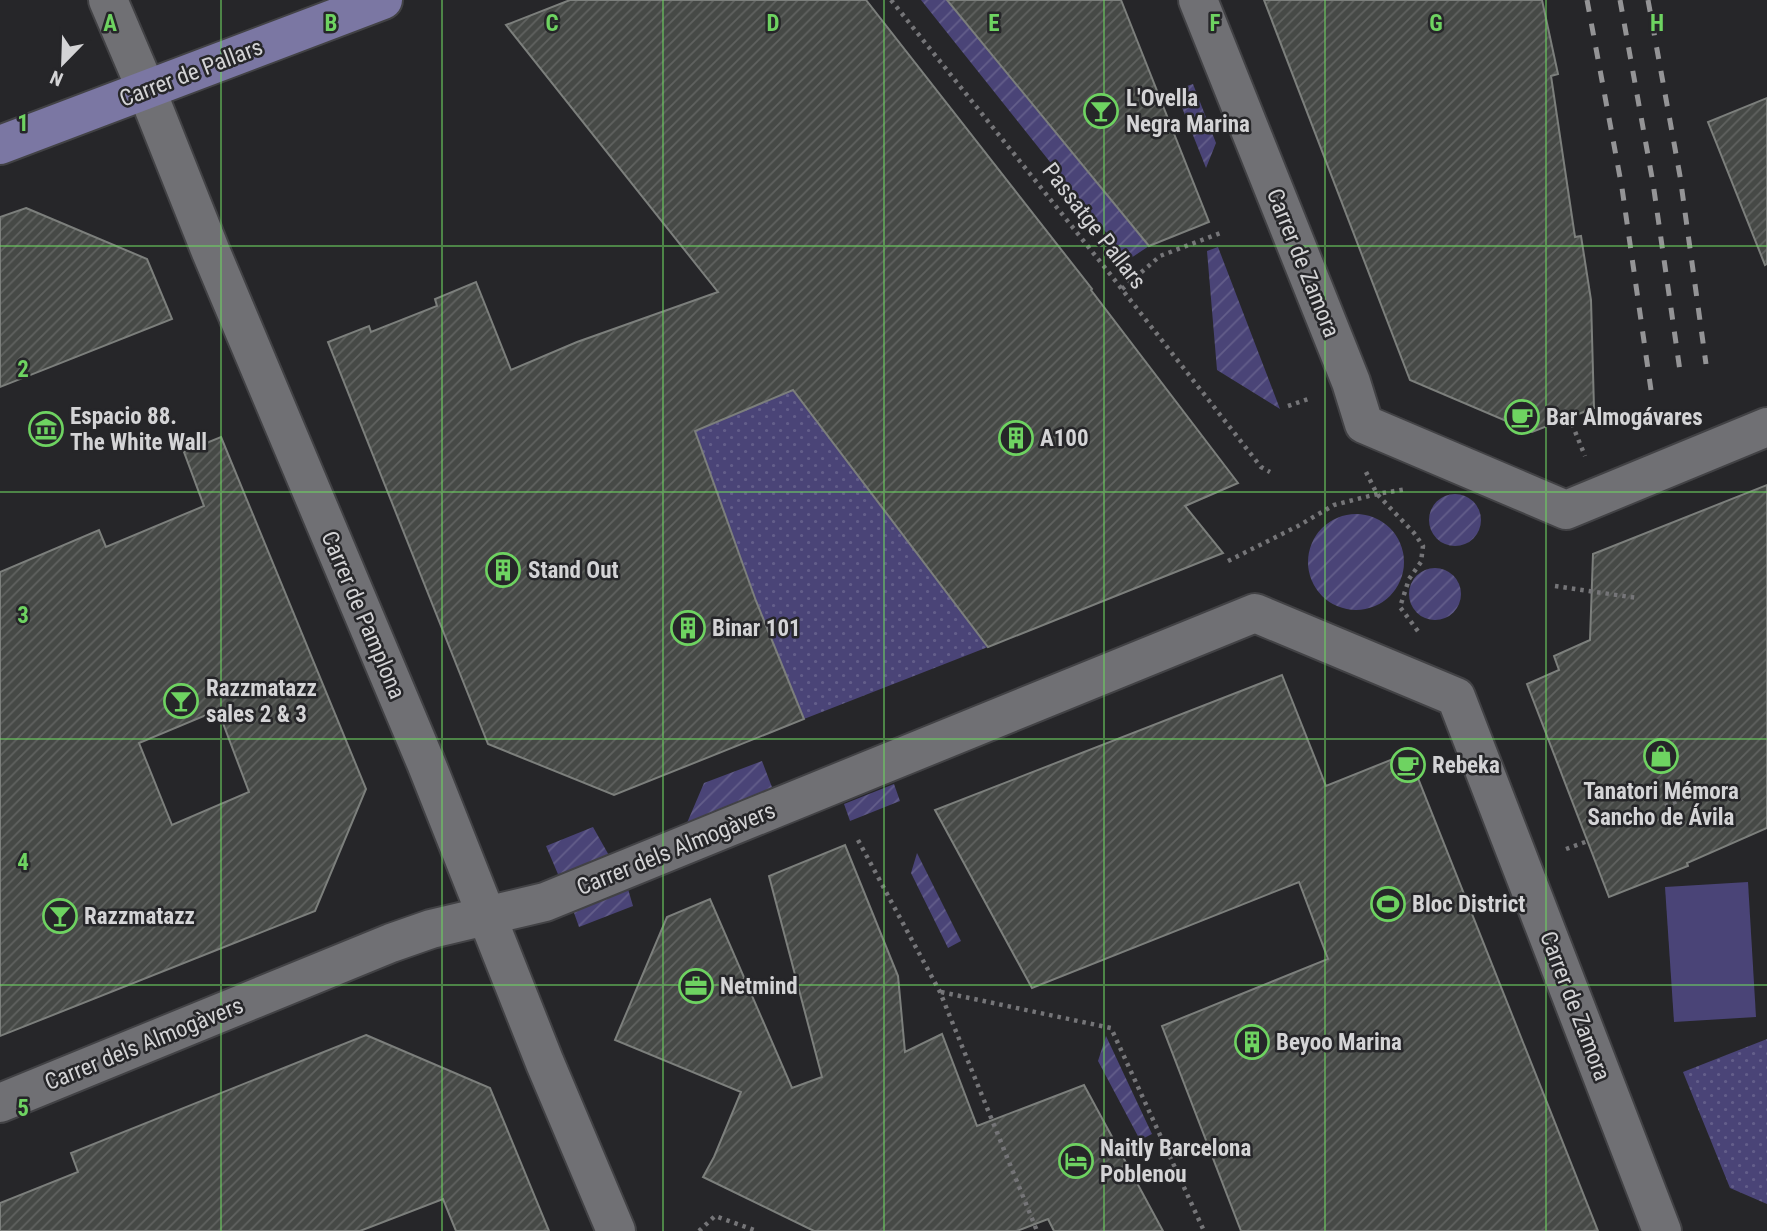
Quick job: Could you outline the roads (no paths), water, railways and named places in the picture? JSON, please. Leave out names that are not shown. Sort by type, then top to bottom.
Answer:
[{"type":"main road","name":"Carrer de Pallars","points":[[0,145],[383,0]]},
{"type":"street","name":"Carrer de Pamplona","points":[[107,0],[426,763],[545,1063],[617,1231]]},
{"type":"street","name":"Carrer de Zamora","points":[[1198,0],[1351,382],[1364,424],[1566,510],[1767,426]]},
{"type":"street","name":"Carrer dels Almogàvers","points":[[0,1103],[391,943],[431,929],[545,902],[1255,613],[1344,652]]},
{"type":"street","name":"Carrer de Zamora","points":[[1344,652],[1456,697],[1662,1231]]},
{"type":"railway","points":[[1587,0],[1622,188],[1651,390]]},
{"type":"railway","points":[[1620,0],[1653,183],[1680,371]]},
{"type":"railway","points":[[1648,0],[1680,176],[1706,364]]},
{"type":"place","name":"L'Ovella Negra Marina","points":[[1101,111]]},
{"type":"place","name":"Bar Almogávares","points":[[1522,417]]},
{"type":"place","name":"Espacio 88. The White Wall","points":[[46,429]]},
{"type":"place","name":"A100","points":[[1016,438]]},
{"type":"place","name":"Stand Out","points":[[503,570]]},
{"type":"place","name":"Binar 101","points":[[688,628]]},
{"type":"place","name":"Razzmatazz sales 2 & 3","points":[[181,701]]},
{"type":"place","name":"Tanatori Mémora Sancho de Ávila","points":[[1661,756]]},
{"type":"place","name":"Rebeka","points":[[1408,765]]},
{"type":"place","name":"Bloc District","points":[[1388,904]]},
{"type":"place","name":"Razzmatazz","points":[[60,916]]},
{"type":"place","name":"Netmind","points":[[696,986]]},
{"type":"place","name":"Beyoo Marina","points":[[1252,1042]]},
{"type":"place","name":"Naitly Barcelona Poblenou","points":[[1076,1161]]}]
